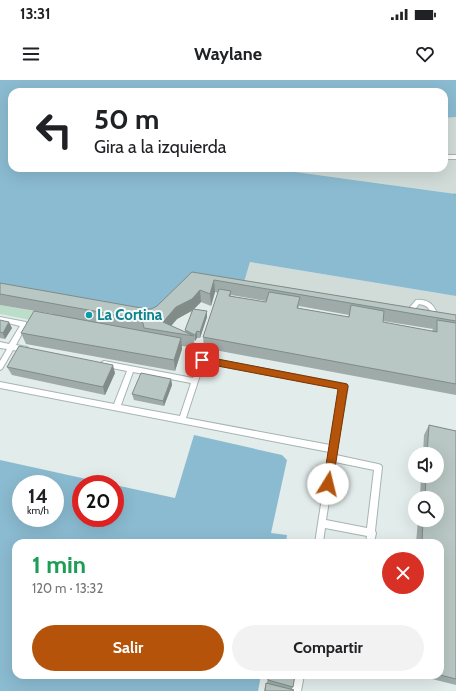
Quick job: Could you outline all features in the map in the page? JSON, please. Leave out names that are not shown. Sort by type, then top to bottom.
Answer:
[{"type":"lane","points":[[432,313],[440,317]]},
{"type":"lane","points":[[0,319],[24,324],[0,367]]},
{"type":"lane","points":[[0,345],[34,351]]},
{"type":"lane","points":[[182,420],[202,360],[344,386],[320,539]]},
{"type":"lane","points":[[94,362],[194,381]]},
{"type":"lane","points":[[116,408],[131,369]]},
{"type":"lane","points":[[0,385],[333,449]]},
{"type":"lane","points":[[332,458],[378,467],[371,539]]},
{"type":"lane","points":[[322,523],[372,533]]},
{"type":"lane","points":[[296,691],[298,679]]},
{"type":"shaded area","points":[[456,117],[456,194],[296,172],[448,172],[448,118]]},
{"type":"shaded area","points":[[250,262],[456,296],[456,327],[241,292]]},
{"type":"green space","points":[[0,305],[140,330],[40,322],[0,314]]},
{"type":"water","points":[[0,80],[456,80],[456,117],[448,118],[448,88],[8,88],[8,172],[296,172],[456,194],[456,296],[250,262],[241,292],[193,284],[159,317],[0,293]]},
{"type":"water","points":[[194,435],[282,455],[287,460],[271,533],[287,535],[286,539],[12,539],[12,679],[260,679],[258,691],[0,691],[0,460],[72,476],[72,527],[124,527],[124,487],[175,498]]},
{"type":"building","points":[[192,272],[456,315],[456,321],[214,280],[210,294],[200,290],[192,299],[176,307],[163,322],[194,336],[144,328],[143,323],[138,319],[0,294],[0,283],[151,309],[157,306]]},
{"type":"building","points":[[219,289],[231,291],[229,296],[266,302],[269,292],[300,297],[297,308],[349,317],[351,305],[384,311],[383,322],[437,332],[437,320],[456,323],[456,384],[203,337]]},
{"type":"building","points":[[193,309],[207,311],[200,332],[197,331],[195,335],[185,330]]},
{"type":"building","points":[[34,311],[181,338],[174,360],[21,333]]},
{"type":"building","points":[[0,320],[9,322],[3,333],[0,332]]},
{"type":"building","points":[[19,346],[113,365],[103,387],[7,367]]},
{"type":"building","points":[[141,373],[171,379],[163,401],[132,394]]},
{"type":"building","points":[[429,425],[456,431],[456,679],[444,676],[444,539],[422,539],[423,527],[444,527],[444,491],[425,491],[426,483],[444,483],[444,447],[427,447]]},
{"type":"building","points":[[268,679],[294,679],[293,687]]},
{"type":"building","points":[[266,683],[294,690],[265,691]]},
{"type":"place","name":"La Cortina","points":[[89,315]]},
{"type":"route","points":[[202,360],[344,386],[328,484]]}]
